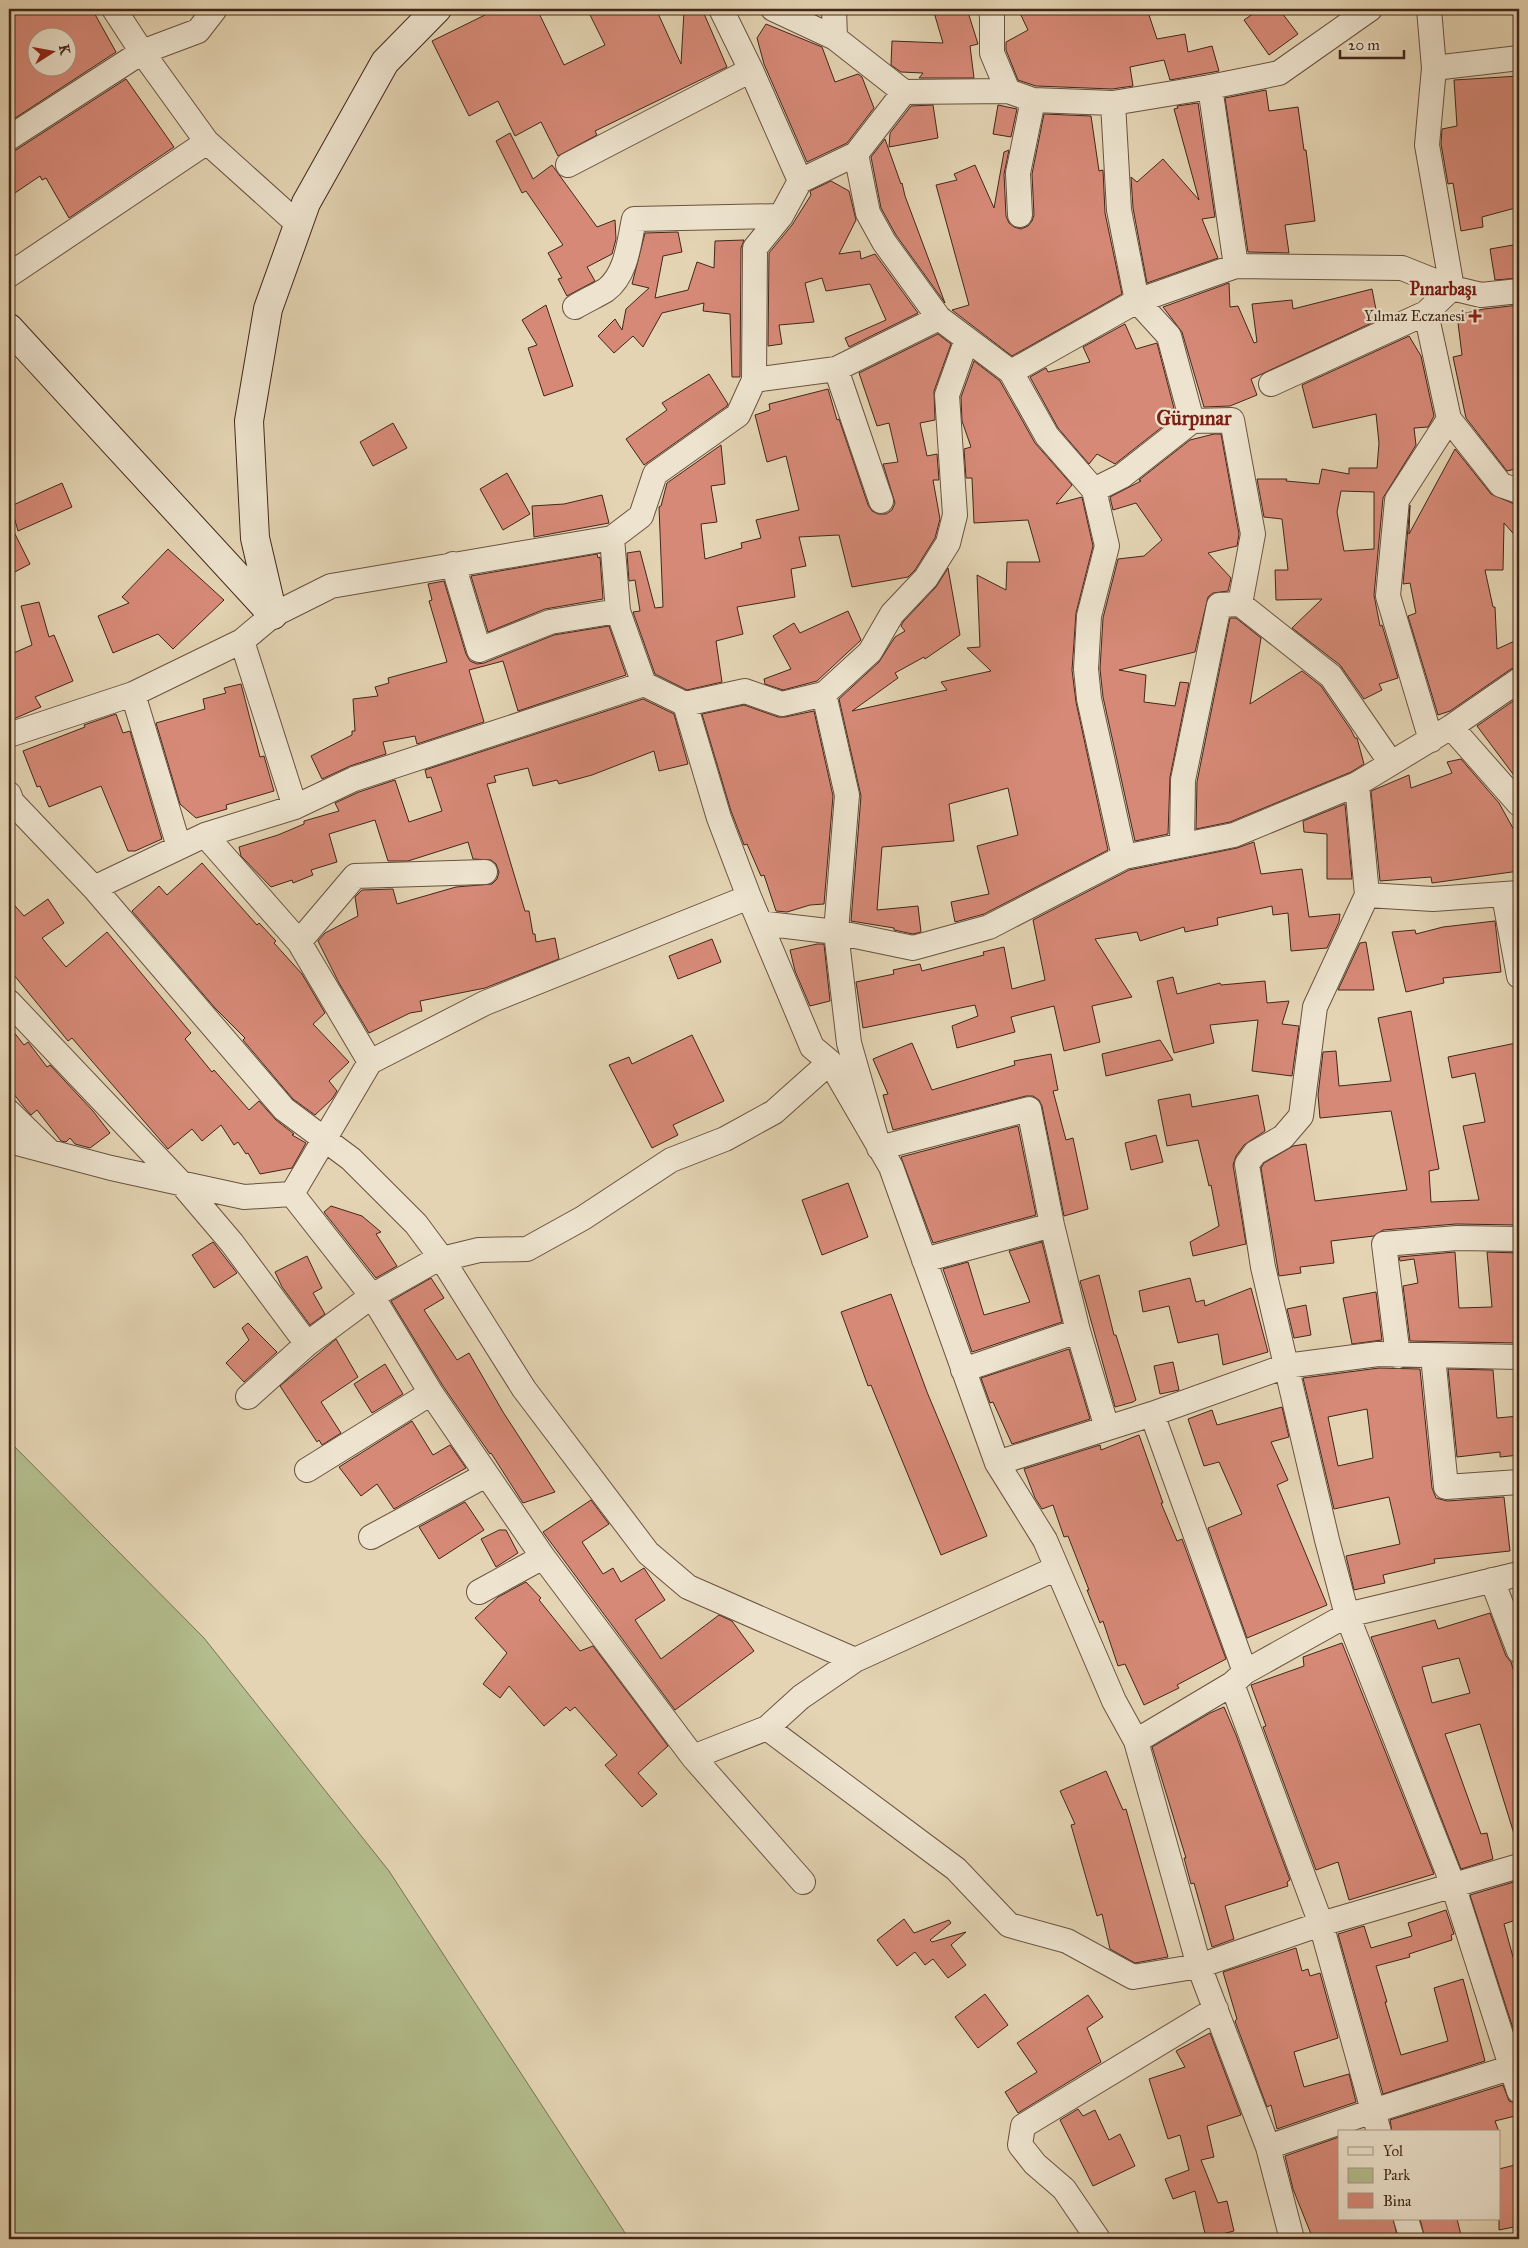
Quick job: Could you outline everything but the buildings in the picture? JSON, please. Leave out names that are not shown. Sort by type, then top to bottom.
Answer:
[{"type":"street","points":[[114,9],[142,52],[207,142],[298,224]]},
{"type":"street","points":[[9,138],[142,52],[198,31],[215,9]]},
{"type":"street","points":[[273,615],[255,538],[249,421],[268,309],[306,203],[385,62],[436,9]]},
{"type":"street","points":[[721,9],[751,70],[800,181]]},
{"type":"street","points":[[772,9],[835,38],[904,92],[1008,91],[1033,100],[1113,103],[1210,87],[1279,73],[1370,9]]},
{"type":"street","points":[[834,9],[835,38]]},
{"type":"street","points":[[990,9],[992,16],[992,53],[1008,91]]},
{"type":"street","points":[[1428,9],[1434,68],[1427,145],[1452,288]]},
{"type":"street","points":[[1434,68],[1519,58]]},
{"type":"street","points":[[568,165],[751,70]]},
{"type":"street","points":[[1210,87],[1236,266]]},
{"type":"street","points":[[9,735],[133,694],[242,641],[273,615],[331,586],[612,538],[641,516],[655,474],[738,415],[754,380],[755,248],[781,216],[800,181],[856,154],[904,92]]},
{"type":"street","points":[[1020,216],[1018,173],[1033,100]]},
{"type":"street","points":[[1113,103],[1119,210],[1137,301],[1169,336],[1192,421]]},
{"type":"street","points":[[9,275],[207,142]]},
{"type":"street","points":[[856,154],[868,213],[884,242],[939,318],[1011,372],[1047,436],[1094,490],[1107,546],[1089,616],[1086,669],[1089,699],[1124,857]]},
{"type":"street","points":[[575,307],[606,289],[618,278],[626,255],[634,219],[781,216]]},
{"type":"street","points":[[1011,372],[1137,301],[1236,266],[1402,268],[1452,288],[1481,295],[1519,291]]},
{"type":"street","points":[[1271,384],[1426,313],[1452,288]]},
{"type":"street","points":[[1426,313],[1448,419],[1501,485],[1519,491]]},
{"type":"street","points":[[754,380],[836,369],[939,318]]},
{"type":"street","points":[[9,328],[273,615]]},
{"type":"street","points":[[94,888],[205,835],[296,807],[354,779],[644,684],[685,704],[745,691],[782,704],[824,694],[870,652],[892,614],[926,578],[948,542],[955,515],[947,395],[967,339]]},
{"type":"street","points":[[836,369],[881,501]]},
{"type":"street","points":[[1431,740],[1388,596],[1397,500],[1448,419]]},
{"type":"street","points":[[1094,490],[1122,476],[1192,421],[1232,420],[1253,534],[1240,604]]},
{"type":"street","points":[[612,538],[618,611],[644,684]]},
{"type":"street","points":[[453,564],[479,650],[550,622],[618,611]]},
{"type":"street","points":[[1182,845],[1182,780],[1219,605],[1240,604],[1330,676],[1391,763]]},
{"type":"street","points":[[242,641],[296,807]]},
{"type":"street","points":[[760,923],[836,932],[913,948],[989,927],[1124,857],[1234,835],[1357,784],[1431,740],[1519,680]]},
{"type":"street","points":[[133,694],[179,847]]},
{"type":"street","points":[[824,694],[847,796],[836,932],[849,1043],[880,1148]]},
{"type":"street","points":[[685,704],[719,818],[749,897],[812,1047],[830,1062],[891,1167],[997,1463],[1046,1540],[1114,1700],[1136,1741],[1199,1966],[1268,2147],[1292,2239]]},
{"type":"street","points":[[1451,727],[1519,804]]},
{"type":"street","points":[[1357,784],[1367,895],[1316,1007],[1301,1116],[1284,1138],[1255,1153],[1247,1164],[1262,1267],[1324,1530],[1347,1615],[1453,1885],[1516,2066],[1519,2091]]},
{"type":"street","points":[[9,794],[12,802],[94,888],[284,1108],[351,1160],[416,1224],[442,1259],[524,1389],[648,1553],[688,1587],[855,1660]]},
{"type":"street","points":[[205,835],[299,942],[370,1062]]},
{"type":"street","points":[[299,942],[355,876],[485,872]]},
{"type":"street","points":[[1367,895],[1433,899],[1511,894],[1519,976]]},
{"type":"street","points":[[292,1194],[370,1062],[485,1003],[749,897]]},
{"type":"street","points":[[9,1002],[181,1183],[232,1243],[307,1344]]},
{"type":"street","points":[[248,1397],[307,1344],[372,1296],[442,1259],[479,1250],[527,1249],[583,1218],[671,1160],[725,1139],[774,1112],[830,1062]]},
{"type":"street","points":[[880,1148],[1029,1109],[1052,1225],[1078,1331],[1108,1428]]},
{"type":"street","points":[[9,1112],[50,1152]]},
{"type":"street","points":[[9,1142],[244,1197],[292,1194]]},
{"type":"street","points":[[292,1194],[372,1296],[431,1393],[543,1557],[693,1757],[803,1882]]},
{"type":"street","points":[[924,1260],[1052,1225]]},
{"type":"street","points":[[1398,1356],[1384,1244],[1456,1238],[1519,1240]]},
{"type":"street","points":[[963,1370],[1078,1331]]},
{"type":"street","points":[[997,1463],[1152,1414],[1286,1366],[1378,1354],[1398,1356],[1519,1357]]},
{"type":"street","points":[[1433,1356],[1446,1488],[1519,1482]]},
{"type":"street","points":[[308,1470],[431,1393]]},
{"type":"street","points":[[1152,1414],[1321,1924],[1376,2121]]},
{"type":"street","points":[[371,1537],[486,1475]]},
{"type":"street","points":[[479,1592],[543,1557]]},
{"type":"street","points":[[693,1757],[767,1728],[800,1697],[855,1660],[1057,1568]]},
{"type":"street","points":[[1136,1741],[1238,1678],[1347,1615],[1519,1574]]},
{"type":"street","points":[[1492,1580],[1519,1652]]},
{"type":"street","points":[[767,1728],[956,1869],[1009,1925],[1067,1941],[1133,1977],[1199,1966],[1321,1924],[1519,1866]]},
{"type":"street","points":[[1098,2239],[1064,2189],[1035,2164],[1020,2145],[1023,2126],[1216,2009]]},
{"type":"street","points":[[1339,2130],[1376,2121],[1516,2066]]},
{"type":"street","points":[[1268,2147],[1338,2130]]},
{"type":"street","points":[[1406,2220],[1412,2239]]},
{"type":"green space","points":[[9,1441],[204,1638],[389,1871],[629,2239],[9,2239]]},
{"type":"place","name":"Yılmaz Eczanesi","points":[[1475,316]]},
{"type":"district","name":"Pınarbaşı","points":[[1443,289]]},
{"type":"district","name":"Gürpınar","points":[[1194,418]]}]
